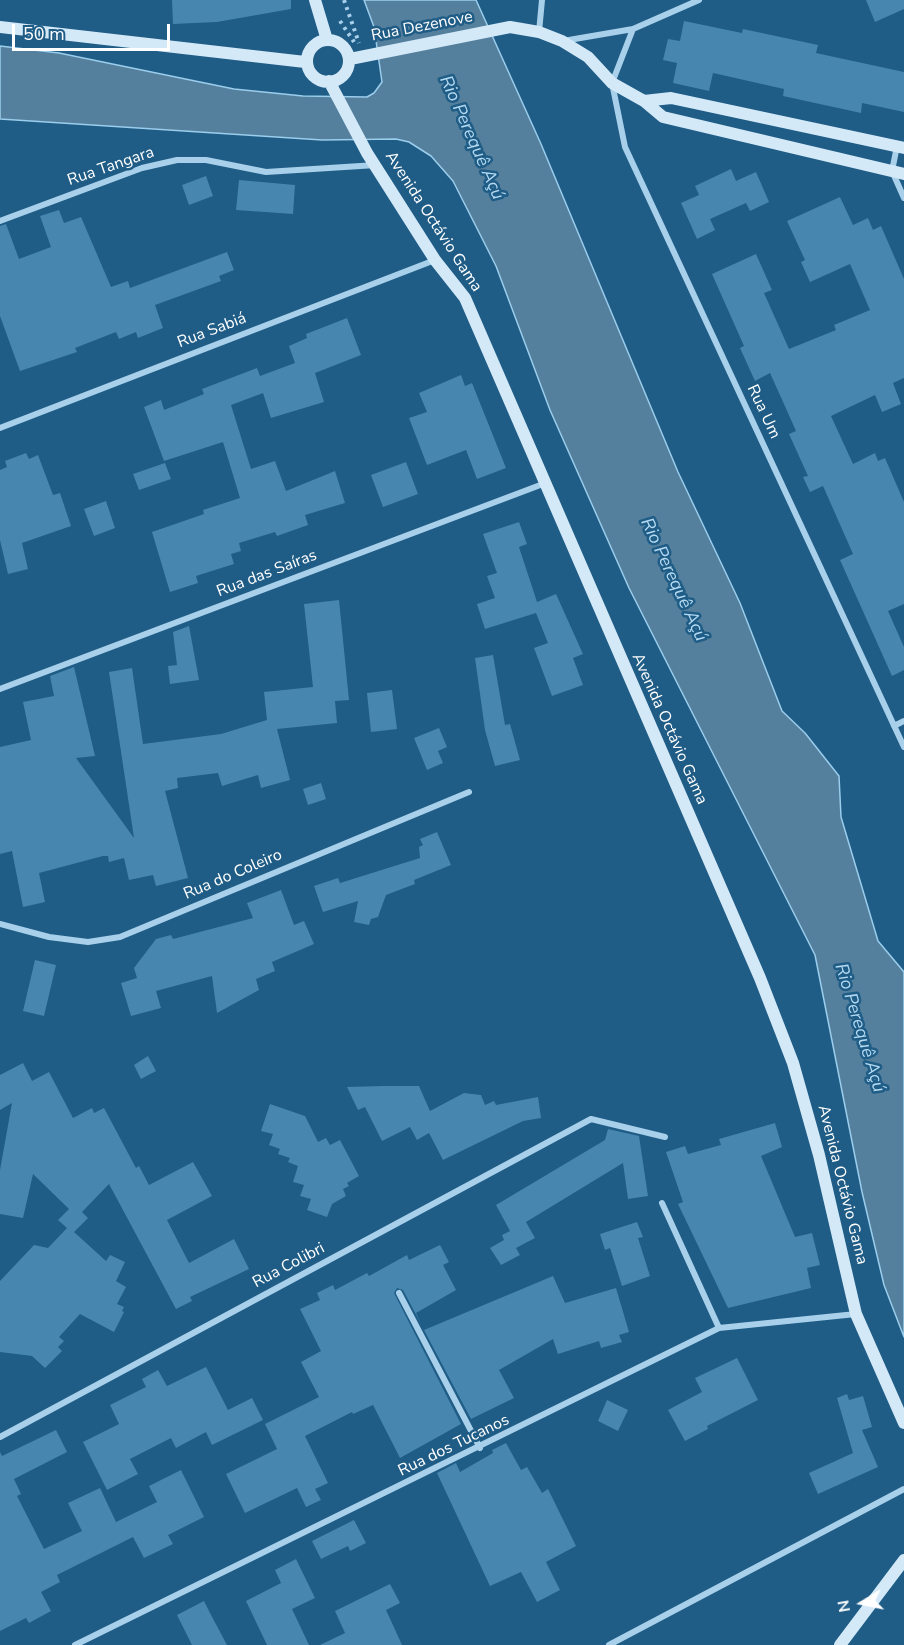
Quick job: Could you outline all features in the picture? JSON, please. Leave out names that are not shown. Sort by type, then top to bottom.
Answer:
[{"type":"street","points":[[315,0],[327,40]]},
{"type":"street","points":[[539,32],[542,0]]},
{"type":"street","points":[[562,41],[633,29],[699,0]]},
{"type":"street","points":[[0,27],[305,62]]},
{"type":"street","name":"Rua Dezenove","points":[[350,59],[510,27],[539,32],[562,41],[588,57],[612,83],[644,101],[663,117],[898,172]]},
{"type":"street","points":[[612,83],[633,29]]},
{"type":"street","points":[[327,40],[338,43],[346,49],[350,59],[347,72],[330,85],[315,77],[305,62],[308,50],[318,42],[327,40]]},
{"type":"street","name":"Rua Um","points":[[612,83],[625,147],[904,747]]},
{"type":"street","name":"Avenida Octávio Gama","points":[[330,85],[367,153],[377,165],[435,260],[465,298],[543,484],[760,978],[793,1063],[819,1155],[856,1314],[904,1422]]},
{"type":"street","points":[[644,101],[671,98],[901,147],[898,172],[904,198]]},
{"type":"street","name":"Rua Tangara","points":[[0,221],[142,168],[177,160],[206,160],[266,172],[377,165]]},
{"type":"street","name":"Rua Sabiá","points":[[0,428],[435,260]]},
{"type":"street","name":"Rua das Saíras","points":[[0,689],[543,484]]},
{"type":"street","points":[[894,726],[904,721]]},
{"type":"street","name":"Rua do Coleiro","points":[[0,924],[49,937],[88,942],[120,937],[469,792]]},
{"type":"street","name":"Rua Colibri","points":[[0,1437],[591,1119],[665,1137]]},
{"type":"street","points":[[662,1203],[719,1328]]},
{"type":"street","points":[[399,1293],[480,1448]]},
{"type":"street","name":"Rua dos Tucanos","points":[[75,1645],[480,1448],[719,1328],[856,1314]]},
{"type":"street","points":[[609,1645],[904,1489]]},
{"type":"street","points":[[840,1645],[904,1560]]},
{"type":"path","points":[[344,0],[363,55]]},
{"type":"path","points":[[339,18],[363,55]]},
{"type":"water","name":"Rio Perequê Açú","points":[[364,0],[476,0],[541,144],[678,472],[740,603],[782,711],[805,733],[839,776],[841,817],[878,941],[904,972],[904,1337],[884,1285],[862,1192],[815,955],[629,588],[550,410],[496,266],[453,181],[431,156],[409,142],[396,139],[322,140],[0,119],[0,46],[59,53],[234,89],[303,96],[367,97],[374,93],[382,82],[374,27]]},
{"type":"building","points":[[172,0],[291,0],[291,9],[217,22],[173,24]]},
{"type":"building","points":[[866,0],[904,0],[904,9],[875,22]]},
{"type":"building","points":[[684,21],[742,33],[743,29],[818,45],[816,53],[904,72],[904,112],[862,103],[861,113],[783,96],[784,89],[713,73],[709,91],[673,83],[677,63],[663,60],[668,39],[680,41]]},
{"type":"building","points":[[731,169],[736,181],[756,172],[769,202],[750,211],[746,203],[710,219],[715,230],[697,239],[681,203],[699,195],[695,186]]},
{"type":"building","points":[[206,176],[213,196],[189,205],[182,185]]},
{"type":"building","points":[[239,180],[295,185],[293,214],[236,210]]},
{"type":"building","points":[[840,197],[853,225],[868,218],[873,230],[881,226],[904,279],[904,378],[893,383],[901,404],[882,412],[875,395],[831,416],[853,464],[875,453],[878,461],[885,458],[904,502],[904,604],[888,611],[904,647],[904,670],[892,676],[840,560],[853,554],[823,486],[810,492],[803,477],[808,476],[789,434],[796,431],[779,393],[770,373],[755,381],[740,348],[744,346],[712,274],[756,254],[772,290],[764,293],[789,349],[836,330],[834,325],[870,310],[850,264],[810,282],[801,262],[805,260],[787,221]]},
{"type":"building","points":[[59,210],[64,223],[81,217],[111,287],[128,281],[130,288],[227,252],[234,270],[219,276],[221,281],[155,305],[163,328],[138,338],[136,332],[119,339],[116,332],[75,348],[77,352],[20,371],[0,316],[0,226],[6,224],[19,259],[51,247],[40,216]]},
{"type":"building","points":[[347,318],[361,355],[315,373],[324,402],[271,418],[263,393],[231,405],[251,469],[275,461],[286,491],[335,471],[345,503],[305,515],[308,525],[277,536],[275,532],[239,543],[241,551],[231,554],[234,564],[196,576],[198,583],[170,592],[152,532],[204,514],[203,510],[240,498],[223,442],[164,461],[144,407],[161,400],[164,410],[204,394],[202,389],[257,368],[260,376],[295,363],[289,346],[307,338],[306,334]]},
{"type":"building","points":[[461,375],[465,386],[472,383],[506,468],[477,479],[466,450],[427,465],[409,418],[427,412],[419,393]]},
{"type":"building","points":[[26,453],[29,459],[38,455],[53,495],[60,493],[71,526],[22,543],[28,569],[8,574],[0,540],[0,470],[7,467],[5,461]]},
{"type":"building","points":[[406,462],[418,494],[383,507],[371,475]]},
{"type":"building","points":[[165,463],[171,479],[139,490],[133,474]]},
{"type":"building","points":[[106,501],[115,528],[94,536],[84,509]]},
{"type":"building","points":[[519,522],[527,544],[519,547],[537,602],[556,594],[583,654],[573,658],[583,685],[552,696],[534,648],[548,643],[536,613],[485,629],[477,604],[495,598],[487,576],[497,573],[483,534]]},
{"type":"building","points":[[339,600],[349,700],[335,701],[337,723],[277,729],[290,780],[261,788],[258,775],[222,786],[218,773],[177,778],[178,788],[165,791],[188,878],[156,886],[153,875],[129,880],[124,858],[109,862],[108,856],[103,856],[39,873],[45,902],[23,907],[12,851],[0,854],[0,747],[31,740],[23,702],[54,696],[50,676],[74,667],[95,756],[76,758],[134,838],[109,672],[132,668],[143,744],[221,734],[267,720],[264,692],[313,687],[304,604]]},
{"type":"building","points":[[189,626],[199,680],[170,684],[168,666],[177,665],[173,632]]},
{"type":"building","points":[[493,655],[505,725],[510,724],[520,760],[495,766],[485,730],[475,658]]},
{"type":"building","points":[[392,690],[397,729],[371,732],[367,693]]},
{"type":"building","points":[[439,728],[447,747],[438,751],[443,763],[427,770],[414,738]]},
{"type":"building","points":[[321,783],[326,799],[308,805],[303,789]]},
{"type":"building","points":[[437,832],[451,865],[414,880],[415,884],[386,895],[378,917],[371,919],[369,925],[354,922],[358,901],[323,912],[314,886],[338,878],[340,883],[420,858],[419,847],[423,845],[420,839]]},
{"type":"building","points":[[281,890],[294,925],[304,921],[314,944],[272,962],[275,971],[256,979],[259,990],[217,1013],[212,976],[156,991],[161,1008],[131,1016],[121,983],[137,978],[134,968],[156,939],[171,935],[173,939],[253,918],[247,903]]},
{"type":"building","points":[[35,960],[56,965],[44,1016],[23,1011]]},
{"type":"building","points":[[148,1056],[156,1071],[141,1079],[134,1065]]},
{"type":"building","points":[[23,1063],[32,1081],[49,1072],[73,1118],[92,1108],[94,1113],[104,1108],[136,1168],[139,1166],[149,1185],[193,1162],[212,1196],[167,1220],[189,1263],[234,1239],[249,1269],[190,1297],[192,1301],[176,1309],[109,1184],[82,1212],[88,1218],[74,1232],[106,1261],[110,1255],[125,1262],[116,1281],[126,1287],[117,1304],[124,1307],[122,1311],[124,1312],[114,1332],[80,1314],[59,1337],[64,1341],[58,1347],[62,1351],[45,1368],[32,1356],[0,1352],[0,1281],[34,1245],[48,1248],[67,1228],[58,1220],[69,1209],[33,1174],[23,1218],[0,1214],[0,1170],[12,1103],[0,1110],[0,1075]]},
{"type":"building","points":[[419,1086],[430,1111],[464,1093],[481,1095],[485,1105],[494,1101],[496,1105],[538,1097],[541,1118],[523,1121],[443,1160],[429,1133],[417,1140],[410,1127],[382,1141],[365,1107],[358,1110],[347,1087]]},
{"type":"building","points":[[270,1104],[305,1116],[318,1142],[326,1138],[330,1145],[340,1140],[359,1176],[347,1183],[349,1186],[343,1189],[346,1196],[332,1204],[327,1217],[307,1210],[311,1199],[300,1196],[304,1185],[293,1182],[298,1166],[288,1162],[290,1158],[278,1154],[280,1149],[269,1145],[273,1134],[261,1131]]},
{"type":"building","points":[[775,1123],[782,1147],[761,1156],[795,1237],[812,1233],[820,1265],[807,1268],[811,1288],[728,1308],[678,1204],[683,1202],[666,1152],[685,1146],[688,1154],[721,1145],[719,1139]]},
{"type":"building","points":[[608,1129],[639,1136],[648,1196],[628,1199],[623,1163],[526,1222],[535,1238],[516,1248],[520,1255],[501,1265],[490,1248],[504,1240],[502,1235],[510,1231],[496,1205],[605,1140]]},
{"type":"building","points":[[637,1222],[643,1237],[638,1238],[650,1276],[622,1286],[610,1248],[605,1250],[600,1234]]},
{"type":"building","points":[[440,1245],[449,1262],[443,1265],[456,1290],[416,1313],[421,1324],[403,1290],[397,1288],[394,1293],[461,1424],[400,1458],[373,1405],[353,1414],[352,1412],[305,1436],[328,1483],[315,1489],[321,1500],[306,1507],[297,1488],[245,1513],[226,1474],[277,1449],[265,1424],[319,1397],[301,1362],[321,1351],[300,1309],[320,1300],[317,1293],[333,1285],[335,1290],[367,1273],[369,1276],[407,1255],[409,1260]]},
{"type":"building","points":[[553,1276],[565,1303],[616,1288],[629,1332],[619,1335],[622,1342],[601,1348],[599,1341],[558,1354],[553,1339],[499,1370],[514,1398],[471,1419],[424,1330]]},
{"type":"building","points":[[737,1358],[758,1400],[707,1426],[708,1429],[685,1441],[668,1410],[702,1392],[695,1378]]},
{"type":"building","points":[[206,1367],[228,1410],[252,1398],[263,1420],[212,1445],[206,1432],[176,1448],[171,1438],[130,1459],[138,1474],[107,1490],[83,1442],[119,1424],[110,1405],[146,1387],[142,1379],[158,1370],[167,1386]]},
{"type":"building","points":[[847,1394],[849,1400],[863,1396],[872,1427],[862,1430],[878,1467],[818,1494],[809,1473],[853,1453],[837,1398]]},
{"type":"building","points":[[607,1400],[628,1410],[618,1431],[598,1421]]},
{"type":"building","points":[[56,1430],[67,1452],[14,1479],[21,1494],[17,1496],[44,1549],[82,1531],[68,1503],[100,1488],[116,1522],[157,1502],[149,1486],[181,1470],[204,1517],[168,1535],[173,1544],[144,1558],[133,1537],[57,1575],[60,1582],[41,1592],[51,1611],[29,1623],[26,1618],[0,1631],[0,1452],[2,1456]]},
{"type":"building","points":[[506,1443],[521,1470],[527,1467],[542,1493],[548,1489],[576,1546],[546,1562],[560,1590],[537,1602],[521,1572],[490,1586],[437,1473],[456,1463],[460,1472]]},
{"type":"building","points":[[354,1520],[366,1543],[350,1551],[348,1546],[321,1559],[312,1541]]},
{"type":"building","points":[[296,1559],[315,1598],[292,1609],[309,1645],[267,1645],[246,1601],[281,1583],[275,1570]]},
{"type":"building","points":[[390,1584],[400,1603],[386,1610],[402,1645],[320,1645],[345,1633],[335,1611]]},
{"type":"building","points":[[204,1601],[227,1645],[192,1645],[177,1615]]}]
